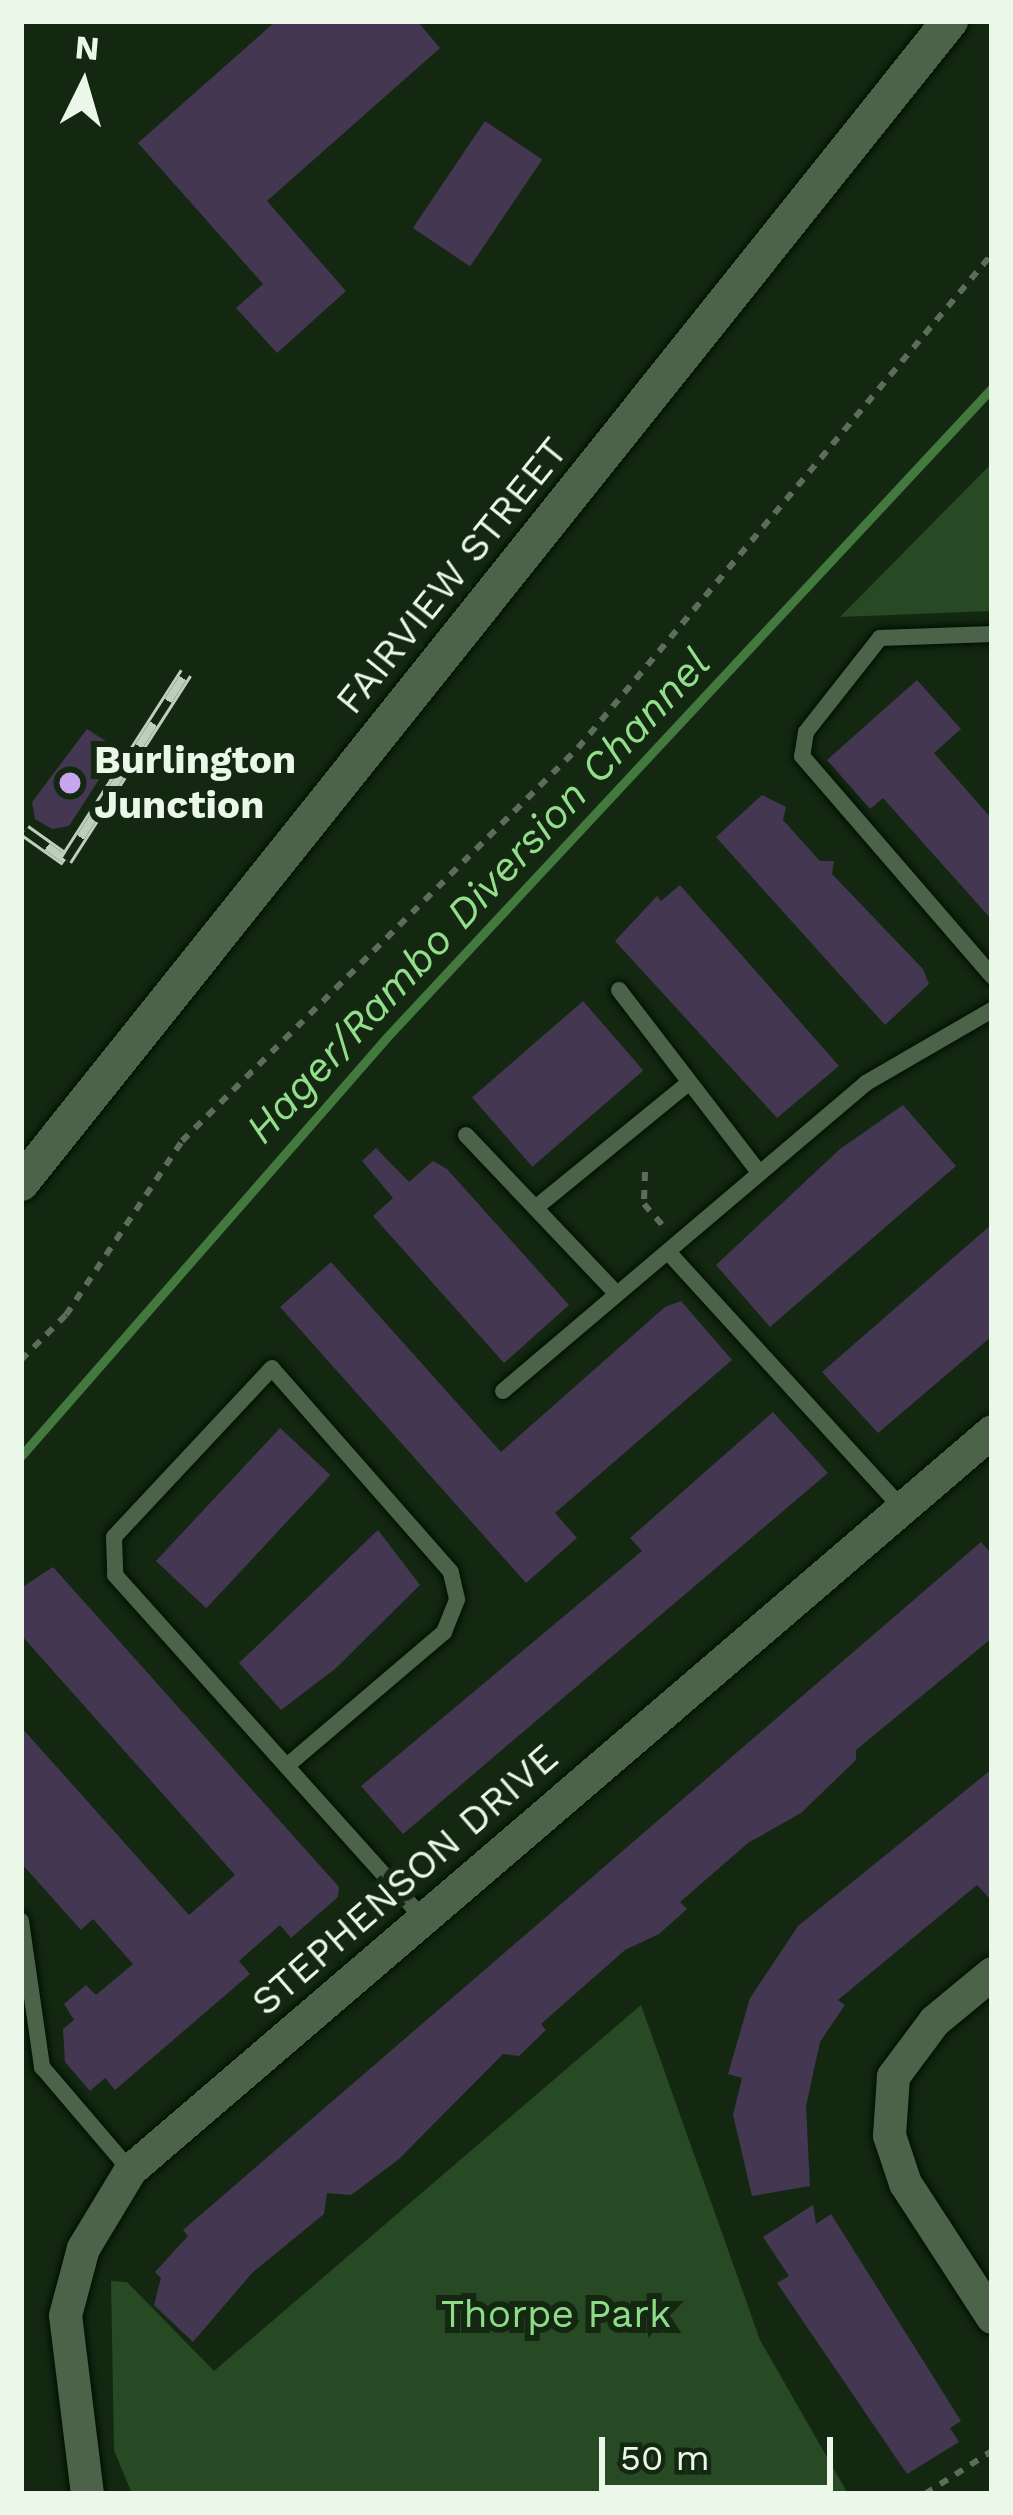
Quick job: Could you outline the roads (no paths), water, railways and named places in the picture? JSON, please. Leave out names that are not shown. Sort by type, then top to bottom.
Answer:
[{"type":"main road","name":"FAIRVIEW STREET","points":[[21,1183],[950,21]]},
{"type":"street","name":"STEPHENSON DRIVE","points":[[87,2494],[65,2314],[82,2248],[130,2170],[992,1430]]},
{"type":"street","points":[[992,1973],[934,2020],[893,2076],[889,2135],[905,2183],[992,2317]]},
{"type":"lane","points":[[992,634],[880,638],[806,732],[802,756],[992,976]]},
{"type":"lane","points":[[619,990],[686,1085],[757,1170]]},
{"type":"lane","points":[[503,1391],[674,1249],[757,1170],[866,1083],[992,1010]]},
{"type":"lane","points":[[539,1205],[686,1085]]},
{"type":"lane","points":[[466,1135],[539,1205],[616,1293]]},
{"type":"lane","points":[[674,1249],[903,1509]]},
{"type":"lane","points":[[289,1764],[444,1633],[457,1599],[451,1572],[272,1368],[114,1537],[115,1575],[424,1919]]},
{"type":"lane","points":[[21,1922],[42,2066],[130,2170]]},
{"type":"waterway","name":"Hager/Rambo Diversion Channel","points":[[21,1456],[387,1037],[992,388]]},
{"type":"railway","points":[[25,831],[66,860],[186,673]]},
{"type":"place","name":"Burlington Junction","points":[[70,783]]},
{"type":"park label","name":"Thorpe Park","points":[[556,2314]]}]
